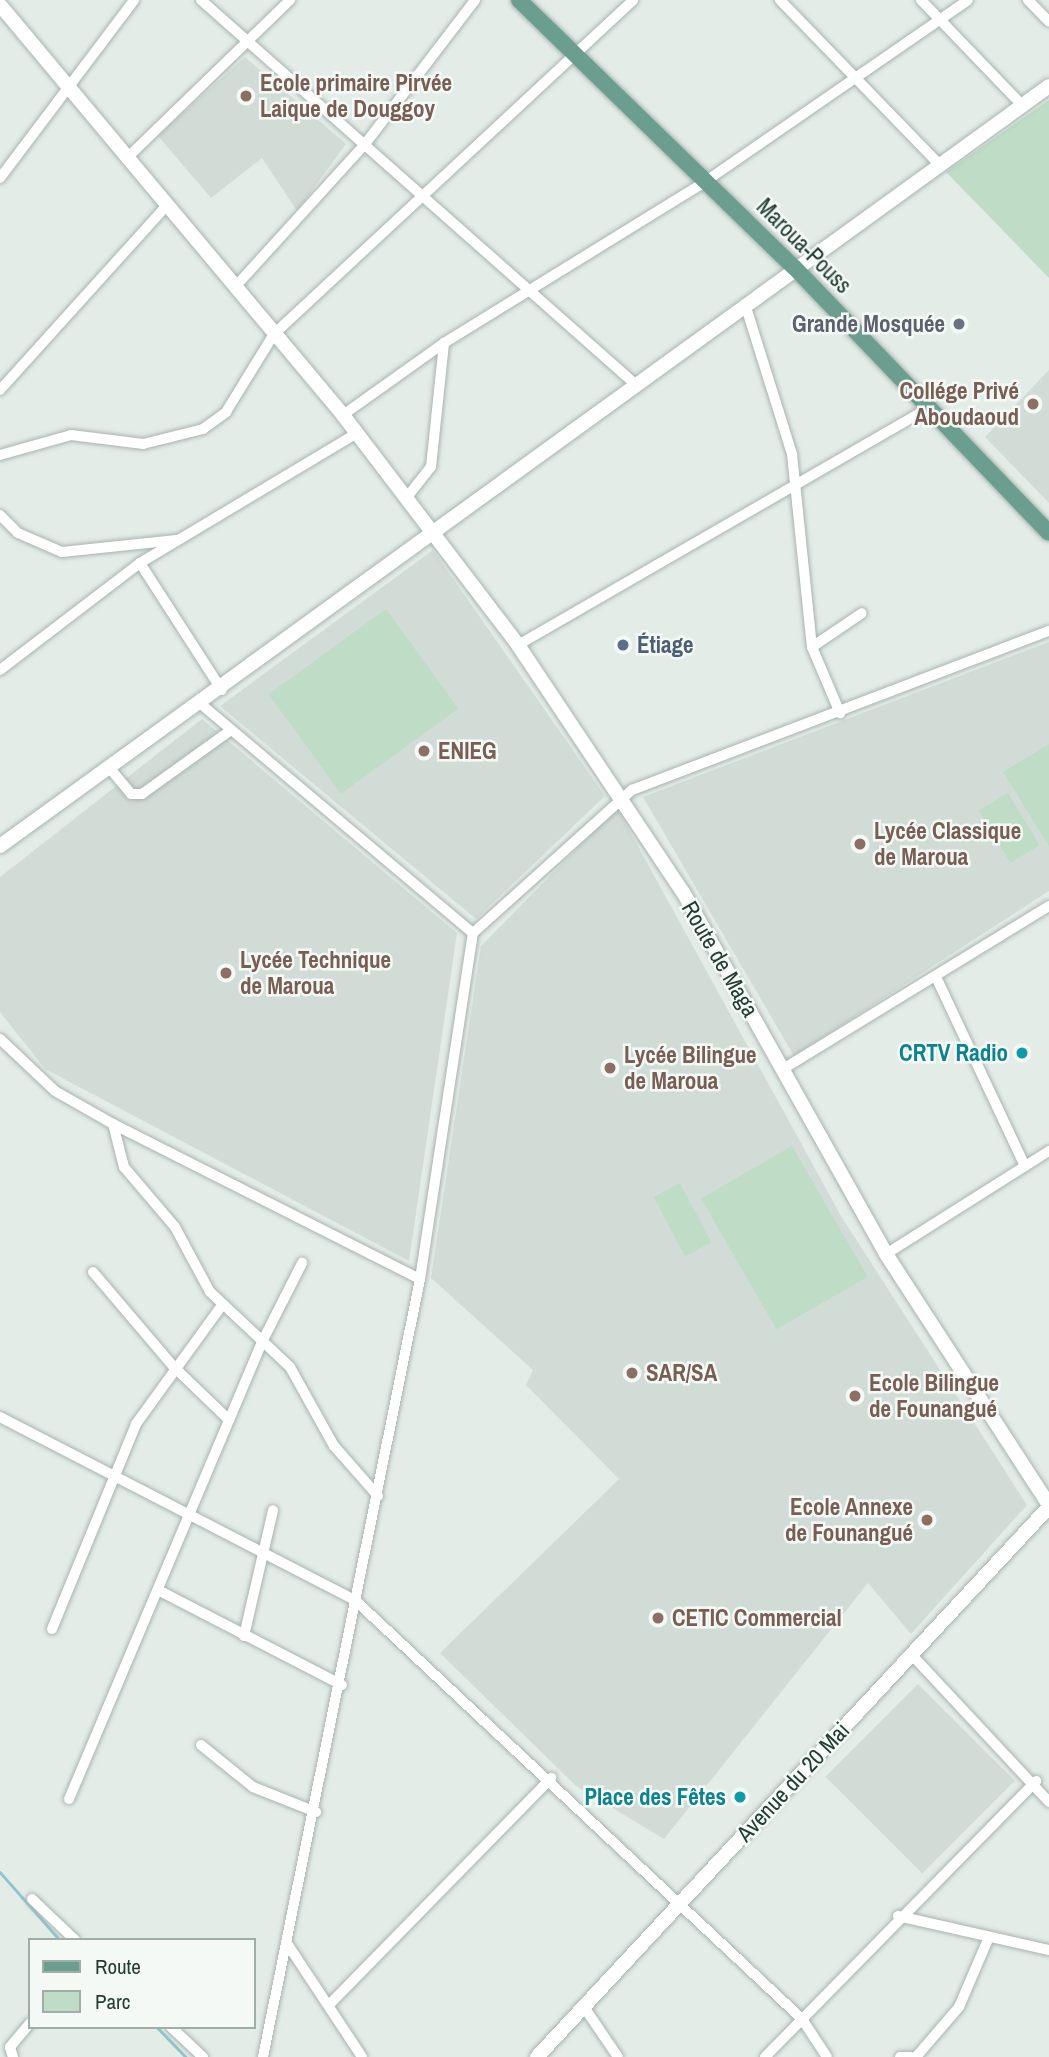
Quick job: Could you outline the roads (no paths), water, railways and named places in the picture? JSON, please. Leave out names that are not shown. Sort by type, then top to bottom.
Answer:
[{"type":"main road","name":"Maroua-Pouss","points":[[519,0],[577,53],[794,267],[1049,533]]},
{"type":"main road","name":"Route de Maga","points":[[0,5],[343,415],[408,496],[518,645],[622,796],[783,1069],[886,1254],[1049,1506]]},
{"type":"main road","points":[[0,846],[112,771],[436,535],[794,267],[1049,86]]},
{"type":"main road","name":"Avenue du 20 Mai","points":[[537,2057],[1049,1506]]},
{"type":"street","points":[[0,178],[70,89],[134,0]]},
{"type":"street","points":[[201,0],[635,384]]},
{"type":"street","points":[[128,157],[290,0]]},
{"type":"street","points":[[235,287],[365,145],[475,0]]},
{"type":"street","points":[[0,455],[71,435],[143,444],[190,434],[226,412],[274,334],[421,193],[633,0]]},
{"type":"street","points":[[780,0],[939,164]]},
{"type":"street","points":[[921,0],[1023,106]]},
{"type":"street","points":[[343,415],[444,343],[706,181],[968,0]]},
{"type":"street","points":[[1028,0],[1049,22]]},
{"type":"street","points":[[0,390],[167,205]]},
{"type":"street","points":[[746,304],[775,384],[795,486],[812,647],[840,713]]},
{"type":"street","points":[[408,496],[431,467],[444,343]]},
{"type":"street","points":[[518,645],[930,407]]},
{"type":"street","points":[[0,670],[140,563],[357,433]]},
{"type":"street","points":[[0,515],[18,533],[62,552],[177,540]]},
{"type":"street","points":[[140,563],[222,690]]},
{"type":"street","points":[[812,647],[862,613]]},
{"type":"street","points":[[263,2057],[342,1685],[420,1279],[473,933],[622,796],[1049,631]]},
{"type":"street","points":[[202,705],[473,933]]},
{"type":"street","points":[[112,771],[131,794],[142,794],[231,730]]},
{"type":"street","points":[[783,1069],[1049,906]]},
{"type":"street","points":[[936,977],[1025,1166]]},
{"type":"street","points":[[0,1039],[55,1091],[113,1124],[420,1279]]},
{"type":"street","points":[[113,1124],[124,1167],[165,1214],[222,1304],[295,1374],[334,1446],[378,1496]]},
{"type":"street","points":[[886,1254],[1049,1151]]},
{"type":"street","points":[[69,1799],[262,1342],[302,1263]]},
{"type":"street","points":[[93,1272],[173,1366],[229,1420]]},
{"type":"street","points":[[51,1629],[115,1474],[173,1366],[222,1304]]},
{"type":"street","points":[[0,1417],[115,1474],[356,1601],[551,1778],[802,2019],[827,2057]]},
{"type":"street","points":[[244,1636],[274,1510]]},
{"type":"street","points":[[158,1590],[342,1685]]},
{"type":"street","points":[[912,1655],[1036,1781],[1049,1802]]},
{"type":"street","points":[[201,1745],[253,1787],[316,1812]]},
{"type":"street","points":[[329,2005],[551,1778]]},
{"type":"street","points":[[765,2057],[898,1916],[1036,1781]]},
{"type":"street","points":[[32,1899],[73,1938]]},
{"type":"street","points":[[898,1916],[1049,1950]]},
{"type":"street","points":[[900,2057],[914,2057],[959,2007],[989,1937]]},
{"type":"street","points":[[288,1945],[362,2057]]},
{"type":"street","points":[[584,2007],[618,2057]]},
{"type":"street","points":[[13,2057],[10,2047],[28,2026]]},
{"type":"street","points":[[173,2029],[203,2057]]},
{"type":"waterway","points":[[0,1872],[58,1938]]},
{"type":"waterway","points":[[159,2029],[186,2057]]},
{"type":"place","name":"Ecole primaire Pirvée Laique de Douggoy","points":[[246,96]]},
{"type":"place","name":"Grande Mosquée","points":[[959,324]]},
{"type":"place","name":"Collége Privé Aboudaoud","points":[[1033,404]]},
{"type":"place","name":"Étiage","points":[[623,645]]},
{"type":"place","name":"ENIEG","points":[[424,751]]},
{"type":"place","name":"Lycée Classique de Maroua","points":[[860,844]]},
{"type":"place","name":"Lycée Technique de Maroua","points":[[226,973]]},
{"type":"place","name":"CRTV Radio","points":[[1022,1053]]},
{"type":"place","name":"Lycée Bilingue de Maroua","points":[[610,1068]]},
{"type":"place","name":"SAR/SA","points":[[632,1373]]},
{"type":"place","name":"Ecole Bilingue de Founangué","points":[[855,1396]]},
{"type":"place","name":"Ecole Annexe de Founangué","points":[[927,1520]]},
{"type":"place","name":"CETIC Commercial","points":[[658,1618]]},
{"type":"place","name":"Place des Fêtes","points":[[740,1797]]}]
